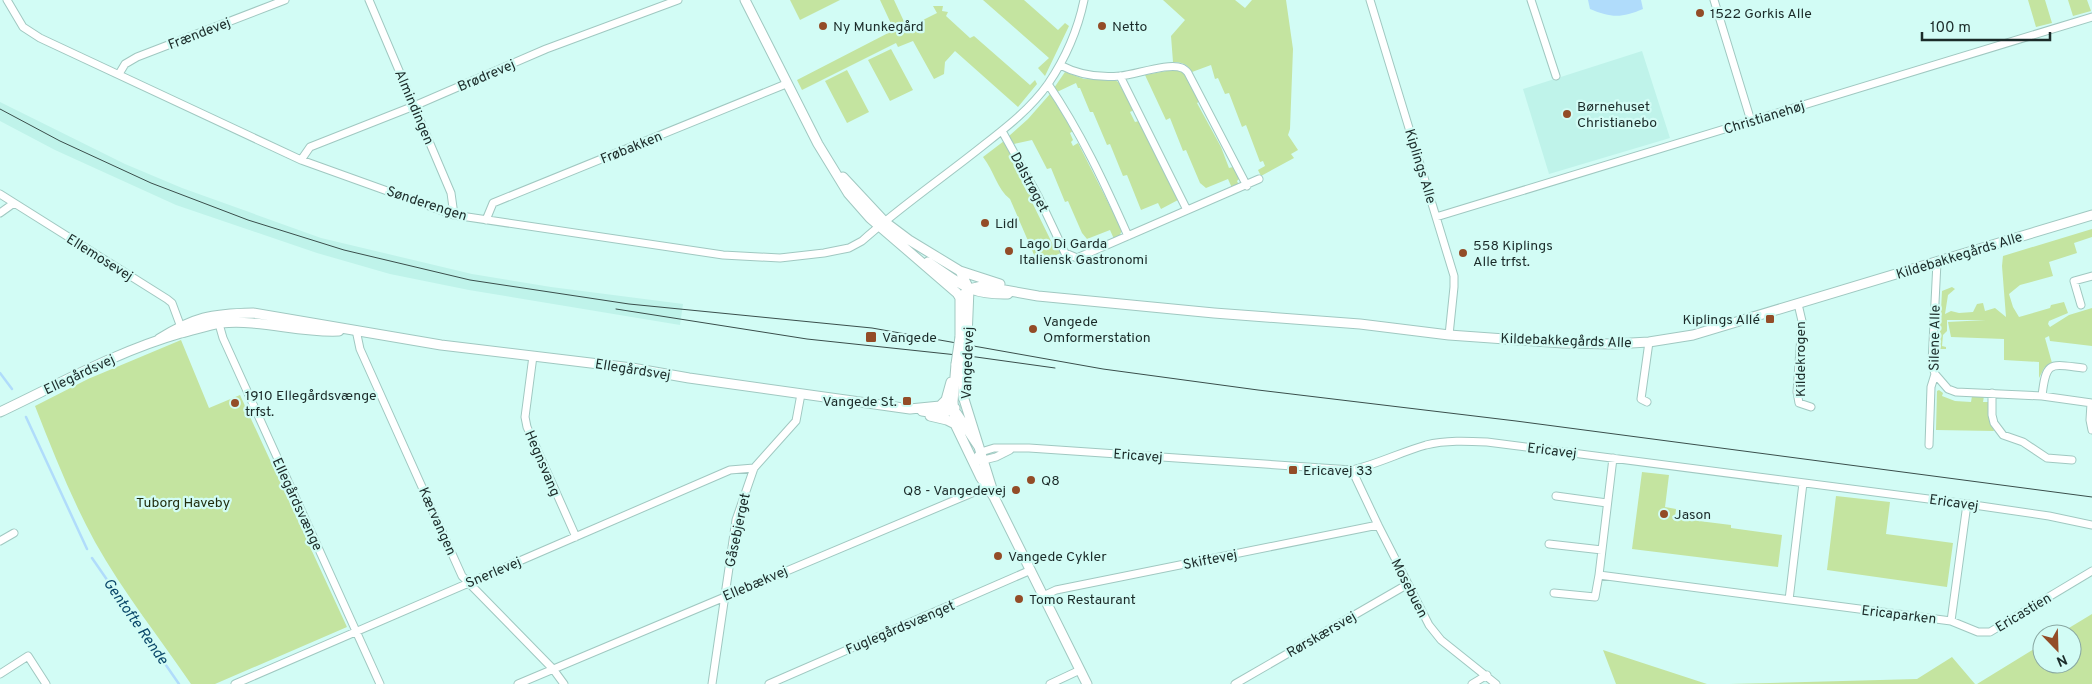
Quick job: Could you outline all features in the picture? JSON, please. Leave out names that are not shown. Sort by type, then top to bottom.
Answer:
[{"type":"street","name":"Sønderengen","points":[[7,0],[23,27],[40,38],[301,160],[454,215],[723,255],[780,258],[849,248],[862,241],[882,224]]},
{"type":"street","name":"Frændevej","points":[[119,74],[125,64],[137,58],[285,0]]},
{"type":"street","name":"Almindingen","points":[[369,0],[451,193],[454,215]]},
{"type":"street","name":"Brødrevej","points":[[301,160],[310,146],[414,106],[546,49],[678,0]]},
{"type":"street","points":[[744,0],[818,144],[835,170],[882,224],[957,293],[960,298],[974,284]]},
{"type":"street","points":[[882,224],[1025,111],[1048,84],[1060,65],[1078,24],[1084,0]]},
{"type":"street","name":"Kiplings Alle","points":[[1370,0],[1454,282],[1449,335]]},
{"type":"street","points":[[1531,0],[1556,76]]},
{"type":"street","points":[[1714,0],[1752,121]]},
{"type":"street","name":"Christianehøj","points":[[1436,217],[2092,18]]},
{"type":"street","points":[[1060,65],[1073,72],[1087,75],[1120,76],[1172,66],[1182,68],[1188,73],[1247,186]]},
{"type":"street","points":[[1120,76],[1187,210]]},
{"type":"street","name":"Frøbakken","points":[[486,220],[493,203],[786,84]]},
{"type":"street","points":[[1048,84],[1063,106],[1106,188],[1128,236]]},
{"type":"street","name":"Dalstrøget","points":[[1002,131],[1038,196],[1065,254],[1077,258],[1247,186],[1259,179]]},
{"type":"street","name":"Ellemosevej","points":[[0,194],[167,299],[172,303],[182,329]]},
{"type":"street","points":[[0,213],[14,203]]},
{"type":"street","name":"Kildebakkegårds Alle","points":[[974,284],[1024,294],[1214,313],[1360,324],[1449,335],[1563,343],[1612,344],[1648,342],[1693,335],[2092,215]]},
{"type":"street","points":[[882,224],[933,253],[974,284]]},
{"type":"street","points":[[907,249],[954,279],[974,284]]},
{"type":"street","name":"Silene Alle","points":[[1929,445],[1931,387],[1935,374],[1932,363],[1937,262]]},
{"type":"street","points":[[2081,305],[2074,282],[2092,276]]},
{"type":"street","name":"Vangedevej","points":[[974,284],[959,364],[954,410],[955,424],[973,461],[989,485]]},
{"type":"street","name":"Vangedevej","points":[[960,298],[965,337]]},
{"type":"street","name":"Kildekrogen","points":[[1798,304],[1802,321],[1797,392],[1799,403],[1811,407]]},
{"type":"street","name":"Ellegårdsvej","points":[[0,412],[89,369],[182,329],[201,317],[253,313],[441,345],[632,368],[689,378],[910,409],[955,424]]},
{"type":"street","name":"Ellegårdsvej","points":[[182,329],[245,322],[321,332],[356,330]]},
{"type":"street","name":"Ellegårdsvænge","points":[[219,324],[223,338],[380,684]]},
{"type":"street","name":"Kærvangen","points":[[356,330],[360,349],[462,576],[552,669],[564,684]]},
{"type":"street","points":[[1647,402],[1641,399],[1648,342]]},
{"type":"street","name":"Hegnsvang","points":[[533,356],[526,417],[527,427],[576,537]]},
{"type":"street","points":[[959,364],[946,400],[940,406],[954,410],[981,453],[973,461]]},
{"type":"street","name":"Vangedevej","points":[[959,364],[963,396],[989,485],[1087,684]]},
{"type":"street","points":[[2042,396],[2044,376],[2050,367],[2055,365],[2083,368]]},
{"type":"street","points":[[1935,374],[1948,389],[1956,392],[2042,396],[2091,403],[2090,420],[2092,430]]},
{"type":"street","points":[[1992,393],[1994,423],[2003,435],[2023,442],[2047,458],[2072,460]]},
{"type":"street","name":"Gåsebjerget","points":[[712,684],[736,520],[754,468],[796,421],[800,394]]},
{"type":"street","points":[[910,409],[937,414],[954,410],[963,396]]},
{"type":"street","name":"Ellegårdsvej","points":[[910,409],[940,406]]},
{"type":"street","name":"Ericavej","points":[[981,453],[994,448],[1352,470],[1427,445],[1457,440],[1487,442],[1968,504],[2049,516],[2092,525]]},
{"type":"street","points":[[1554,593],[1595,597],[1613,458]]},
{"type":"street","name":"Snerlevej","points":[[235,684],[730,470],[754,468]]},
{"type":"street","name":"Mosebuen","points":[[1352,470],[1378,526],[1429,625],[1441,640],[1496,684]]},
{"type":"street","points":[[1789,600],[1803,483]]},
{"type":"street","name":"Ellebækvej","points":[[518,684],[989,485]]},
{"type":"street","points":[[1556,496],[1608,503]]},
{"type":"street","name":"Ericaparken","points":[[1599,575],[1951,621],[1968,504]]},
{"type":"street","name":"Skiftevej","points":[[1043,596],[1056,590],[1378,526]]},
{"type":"street","points":[[0,541],[14,533]]},
{"type":"street","points":[[1549,544],[1602,550]]},
{"type":"street","name":"Fuglegårdsvænget","points":[[769,684],[1031,570]]},
{"type":"street","name":"Ericastien","points":[[1951,621],[1978,632],[1990,632],[2092,571]]},
{"type":"street","name":"Rørskærsvej","points":[[1235,684],[1408,584]]},
{"type":"street","points":[[0,674],[28,656],[46,684]]},
{"type":"street","points":[[1050,684],[1080,670]]},
{"type":"street","points":[[1472,684],[1487,675]]},
{"type":"shaded area","points":[[1642,51],[1670,138],[1549,174],[1523,89]]},
{"type":"shaded area","points":[[0,102],[125,164],[182,188],[321,238],[472,274],[551,287],[683,304],[680,325],[469,290],[390,274],[317,253],[176,205],[55,150],[0,121]]},
{"type":"green space","points":[[790,0],[840,0],[800,20]]},
{"type":"green space","points":[[880,0],[894,0],[907,28],[937,13],[933,6],[943,6],[942,11],[948,12],[946,16],[970,38],[974,36],[1030,85],[1035,80],[1037,84],[1018,107],[955,51],[945,62],[944,74],[934,79],[913,41],[898,47],[896,43],[802,90],[797,80],[894,30]]},
{"type":"green space","points":[[983,0],[1024,0],[1058,30],[1065,23],[1069,26],[1045,76],[1038,68],[1049,58]]},
{"type":"green space","points":[[1163,0],[1235,0],[1245,8],[1252,0],[1286,0],[1293,49],[1290,129],[1288,135],[1298,150],[1291,154],[1294,158],[1261,176],[1258,170],[1265,166],[1263,161],[1260,162],[1246,125],[1242,127],[1229,93],[1225,94],[1218,78],[1215,79],[1211,65],[1192,72],[1184,64],[1173,62],[1171,36],[1185,20]]},
{"type":"green space","points":[[2028,0],[2045,0],[2052,23],[2036,27]]},
{"type":"green space","points":[[2068,0],[2087,0],[2091,11],[2073,16]]},
{"type":"green space","points":[[891,49],[913,90],[890,101],[868,60]]},
{"type":"green space","points":[[1177,69],[1185,74],[1200,101],[1197,103],[1221,147],[1229,168],[1233,167],[1239,179],[1237,181],[1239,185],[1232,188],[1228,179],[1206,188],[1200,183],[1186,150],[1183,151],[1170,118],[1166,120],[1145,75]]},
{"type":"green space","points":[[847,70],[869,112],[847,123],[825,81]]},
{"type":"green space","points":[[1065,72],[1084,79],[1115,80],[1118,82],[1134,110],[1130,112],[1135,122],[1139,121],[1178,200],[1161,209],[1158,203],[1141,210],[1127,175],[1123,176],[1110,144],[1107,145],[1080,88],[1078,88],[1076,83],[1057,92],[1054,88]]},
{"type":"green space","points":[[1050,94],[1073,131],[1070,133],[1073,146],[1078,143],[1122,230],[1119,237],[1114,239],[1110,230],[1087,239],[1082,233],[1068,201],[1065,202],[1051,168],[1047,169],[1032,140],[1014,144],[1009,136],[1028,119]]},
{"type":"green space","points":[[1004,141],[1015,159],[1012,161],[1027,192],[1031,189],[1035,196],[1030,198],[1053,245],[1057,243],[1061,253],[1034,264],[1032,259],[1035,257],[1010,199],[1002,190],[983,157]]},
{"type":"green space","points":[[2092,229],[2092,237],[2074,243],[2077,253],[2049,262],[2053,276],[2020,285],[2009,294],[2013,307],[2019,317],[2064,302],[2068,313],[2049,321],[2050,327],[2069,315],[2092,308],[2092,346],[2050,341],[2049,336],[2045,338],[2052,363],[2044,368],[2039,378],[2039,362],[2004,360],[2004,339],[1951,337],[1948,322],[1986,320],[1947,320],[1947,331],[1943,335],[1942,346],[1946,347],[1946,349],[1939,349],[1942,291],[1952,287],[1955,289],[1948,295],[1945,314],[1951,311],[1959,313],[1973,312],[1977,304],[1983,303],[1985,311],[1995,308],[2006,317],[2003,256]]},
{"type":"green space","name":"Tuborg Haveby","points":[[181,340],[209,408],[240,395],[347,627],[215,684],[191,684],[117,579],[78,509],[35,406],[88,379]]},
{"type":"green space","points":[[1939,390],[1943,393],[1942,396],[1955,401],[1971,402],[1972,396],[1984,396],[1983,402],[1990,402],[1988,412],[1994,431],[1936,430],[1937,391]]},
{"type":"green space","points":[[1642,472],[1669,475],[1665,507],[1676,509],[1675,518],[1731,525],[1731,528],[1782,535],[1778,567],[1632,549]]},
{"type":"green space","points":[[1836,496],[1890,502],[1886,534],[1953,543],[1947,587],[1827,570]]},
{"type":"green space","points":[[2092,614],[2092,684],[1977,684],[2032,650],[2032,674],[2082,674],[2082,624],[2076,624]]},
{"type":"green space","points":[[1603,650],[1707,684],[1616,684]]},
{"type":"green space","points":[[1952,657],[1975,684],[1729,684],[1917,679]]},
{"type":"water","points":[[1588,0],[1641,0],[1643,9],[1616,16],[1590,9]]},
{"type":"waterway","name":"Gentofte Rende","points":[[0,373],[12,389]]},
{"type":"waterway","name":"Gentofte Rende","points":[[26,417],[87,549]]},
{"type":"waterway","name":"Gentofte Rende","points":[[92,558],[179,684]]},
{"type":"tram line","points":[[0,109],[60,141],[151,183],[248,220],[344,250],[470,280],[629,304],[872,328],[1103,369],[2092,497]]},
{"type":"tram line","points":[[616,309],[807,339],[976,357],[1055,368]]},
{"type":"place","name":"1522 Gorkis Alle","points":[[1700,13]]},
{"type":"place","name":"Ny Munkegård","points":[[823,26]]},
{"type":"place","name":"Netto","points":[[1102,26]]},
{"type":"place","name":"Børnehuset Christianebo","points":[[1567,114]]},
{"type":"place","name":"Lidl","points":[[985,223]]},
{"type":"place","name":"Lago Di Garda Italiensk Gastronomi","points":[[1009,251]]},
{"type":"place","name":"558 Kiplings Alle trfst.","points":[[1463,253]]},
{"type":"place","name":"Kiplings Allé","points":[[1770,319]]},
{"type":"place","name":"Vangede Omformerstation","points":[[1033,329]]},
{"type":"place","name":"Vangede","points":[[871,337]]},
{"type":"place","name":"Vangede St.","points":[[907,401]]},
{"type":"place","name":"1910 Ellegårdsvænge trfst.","points":[[235,403]]},
{"type":"place","name":"Ericavej 33","points":[[1293,470]]},
{"type":"place","name":"Q8","points":[[1031,480]]},
{"type":"place","name":"Q8 - Vangedevej","points":[[1016,490]]},
{"type":"place","name":"Jason","points":[[1664,514]]},
{"type":"place","name":"Vangede Cykler","points":[[998,556]]},
{"type":"place","name":"Tomo Restaurant","points":[[1019,599]]}]
